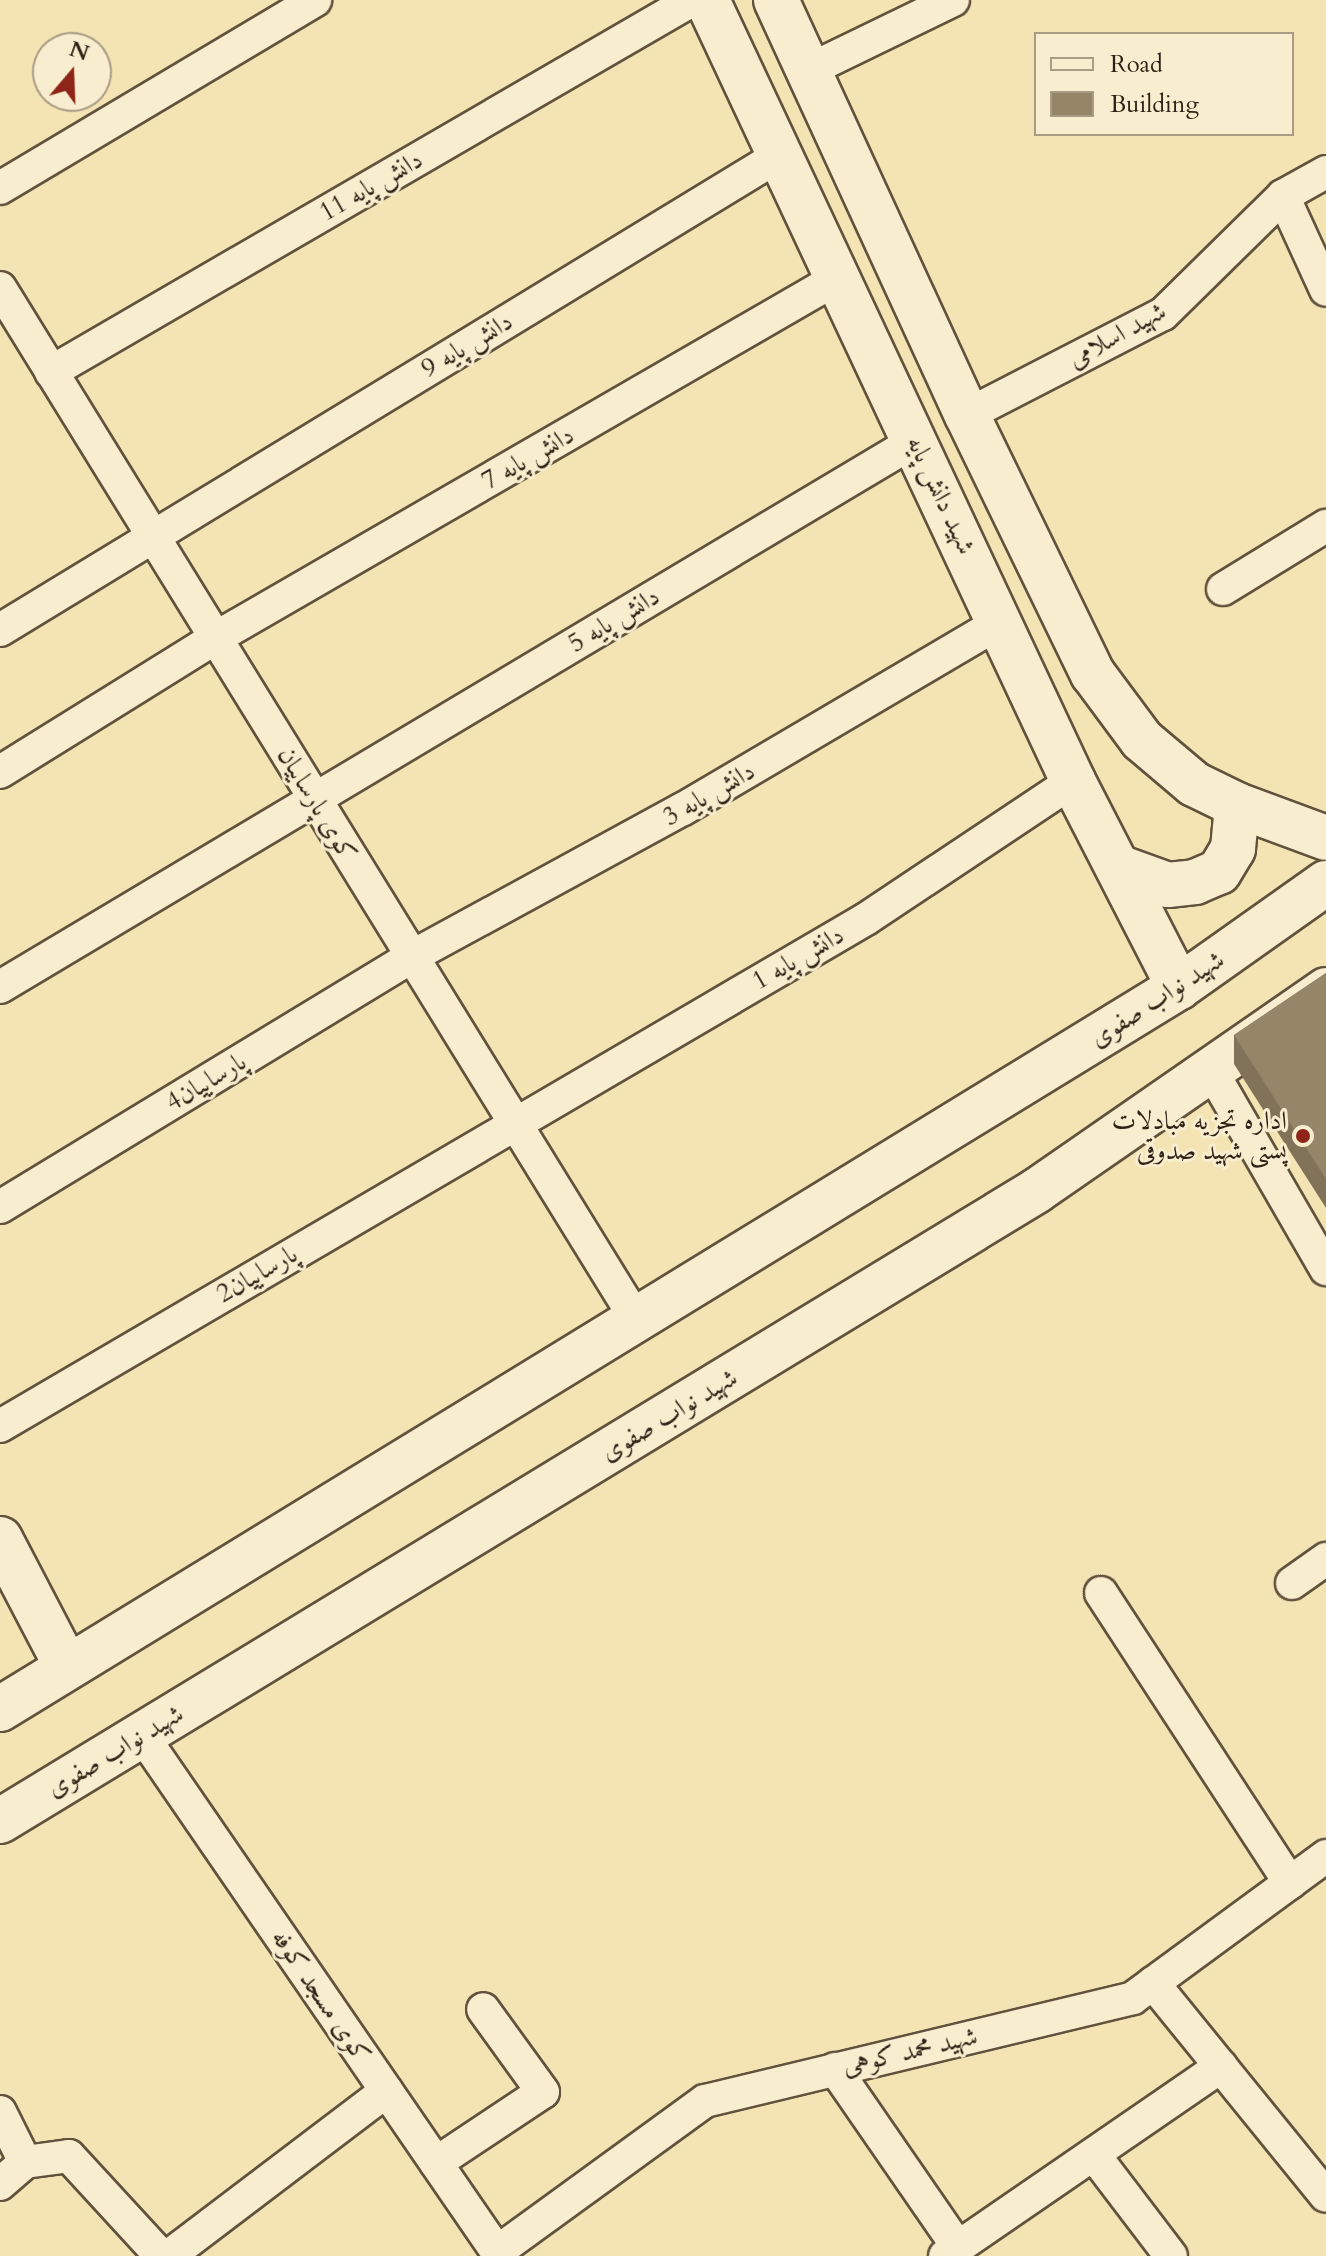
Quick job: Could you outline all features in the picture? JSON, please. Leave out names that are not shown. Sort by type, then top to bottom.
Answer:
[{"type":"main road","name":"شهید دانش پایه","points":[[707,0],[1073,781],[1179,987]]},
{"type":"main road","points":[[776,0],[967,415],[1093,674],[1142,740],[1194,784],[1237,805],[1326,838]]},
{"type":"main road","points":[[1118,867],[1168,885],[1195,882],[1219,872],[1233,849],[1237,805]]},
{"type":"main road","name":"شهید نواب صفوی","points":[[0,1709],[1179,987],[1326,883]]},
{"type":"main road","name":"شهید نواب صفوی","points":[[0,1821],[1036,1191],[1326,990]]},
{"type":"main road","points":[[0,1539],[67,1667]]},
{"type":"street","points":[[0,188],[315,0]]},
{"type":"street","name":"دانش پایه 11","points":[[51,372],[692,0]]},
{"type":"street","points":[[809,70],[953,0]]},
{"type":"street","name":"دانش پایه 9","points":[[0,630],[780,155]]},
{"type":"street","name":"شهید اسلامی","points":[[967,415],[1163,314],[1283,196],[1326,172]]},
{"type":"street","points":[[1283,196],[1326,290]]},
{"type":"street","name":"دانش پایه 7","points":[[0,772],[217,637],[838,278]]},
{"type":"street","name":"کوی پارساییان","points":[[5,307],[51,372],[217,637],[312,799],[636,1319]]},
{"type":"street","name":"دانش پایه 5","points":[[0,987],[915,441]]},
{"type":"street","points":[[1223,589],[1326,526]]},
{"type":"street","name":"دانش پایه 3","points":[[411,957],[683,809],[1001,622]]},
{"type":"street","name":"دانش پایه 1","points":[[514,1123],[866,919],[1073,781]]},
{"type":"street","name":"پارساییان4","points":[[0,1207],[411,957]]},
{"type":"street","points":[[1211,1070],[1326,1269]]},
{"type":"street","name":"پارساییان2","points":[[0,1426],[514,1123]]},
{"type":"street","points":[[1292,1583],[1326,1559]]},
{"type":"street","points":[[1101,1593],[1290,1883]]},
{"type":"street","name":"کوی مسجد کوفه","points":[[142,1735],[499,2254]]},
{"type":"street","name":"شهید محمد کوهی","points":[[499,2254],[705,2101],[1133,1998],[1324,1860]]},
{"type":"street","points":[[1153,1983],[1326,2196]]},
{"type":"street","points":[[436,2163],[543,2092],[483,2009]]},
{"type":"street","points":[[835,2069],[951,2252],[1221,2066]]},
{"type":"street","points":[[169,2256],[386,2091]]},
{"type":"street","points":[[0,2112],[25,2162]]},
{"type":"street","points":[[1094,2155],[1171,2256]]},
{"type":"street","points":[[0,2184],[25,2162],[69,2156],[161,2256]]},
{"type":"building","name":"اداره تجزیه مبادلات پستی شهید صدوقی","points":[[1326,973],[1326,1179],[1234,1035]]},
{"type":"place","name":"اداره تجزیه مبادلات پستی شهید صدوقی","points":[[1303,1136]]}]
